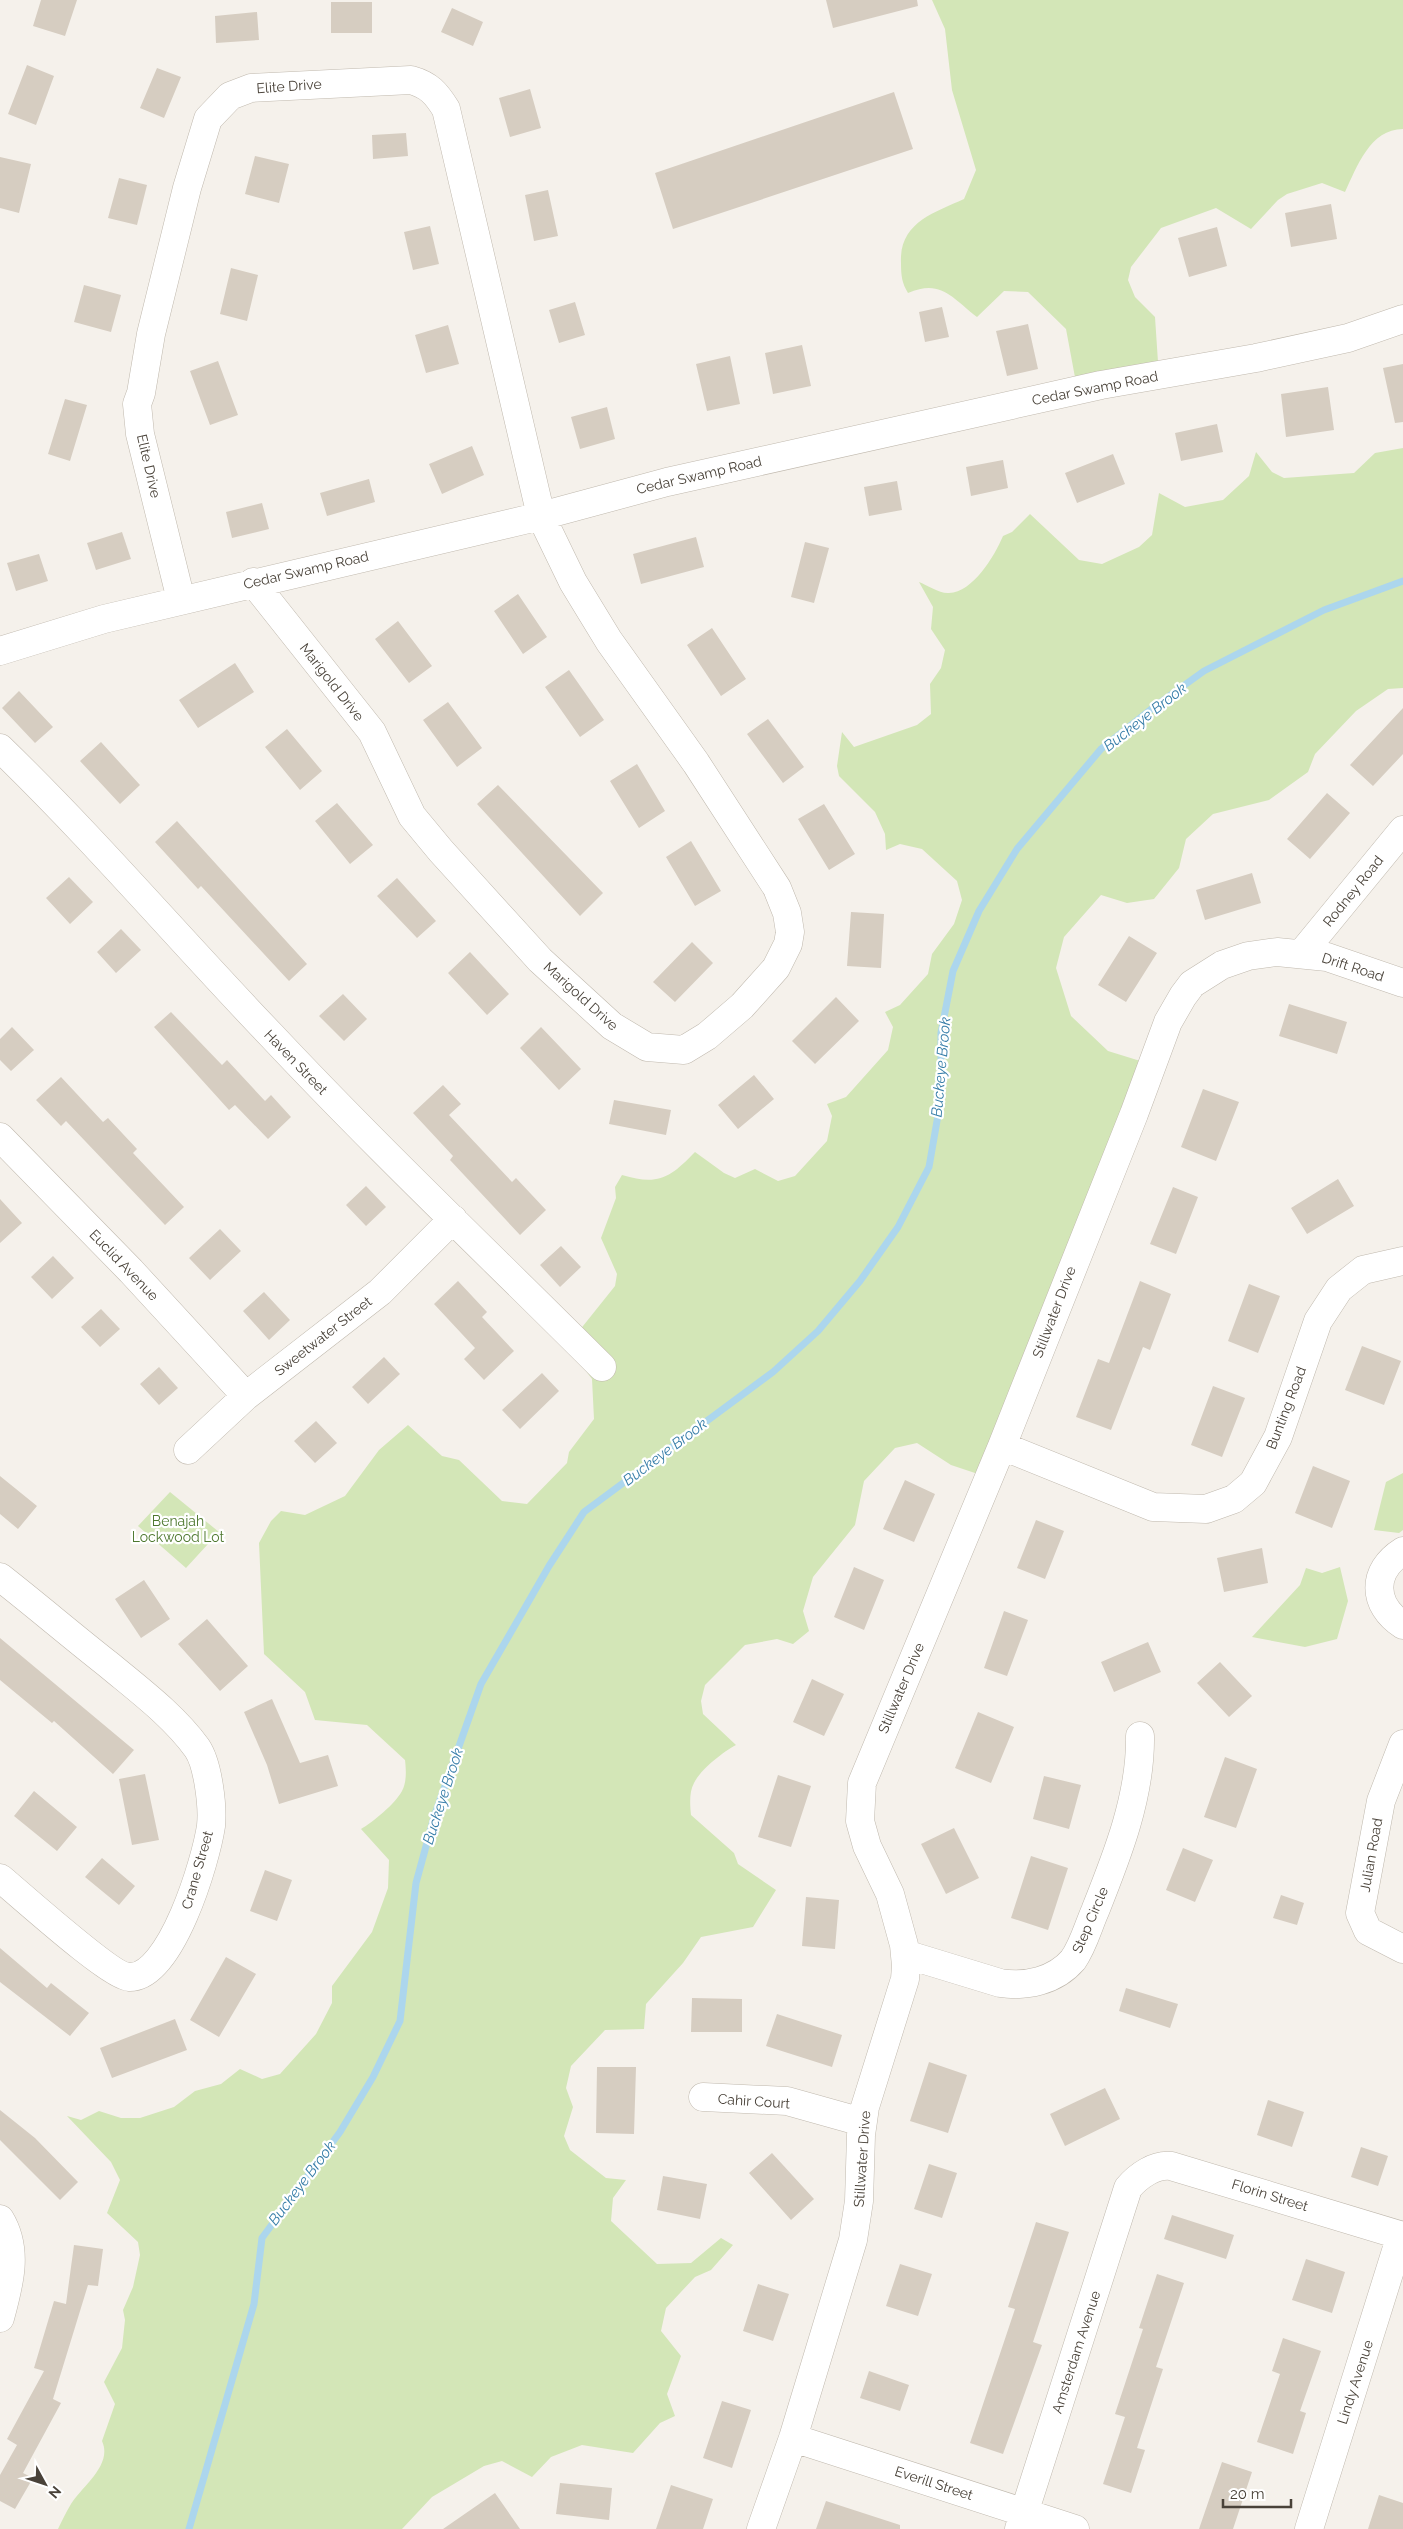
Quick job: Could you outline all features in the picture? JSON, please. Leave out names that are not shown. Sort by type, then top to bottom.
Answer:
[{"type":"street","name":"Elite Drive","points":[[182,600],[140,434],[137,404],[141,393],[151,334],[187,188],[208,119],[230,96],[243,90],[411,80],[429,86],[436,92],[446,109],[541,516]]},
{"type":"street","name":"Cedar Swamp Road","points":[[0,650],[104,619],[254,582],[541,516],[667,482],[992,408],[1101,385],[1256,358],[1348,338],[1403,318]]},
{"type":"street","name":"Marigold Drive","points":[[254,582],[372,732],[412,816],[441,851],[540,960],[594,1011],[633,1040],[647,1047],[684,1050],[707,1036],[767,980],[788,944],[788,913],[777,888],[730,814],[610,641],[572,582],[541,516]]},
{"type":"street","name":"Haven Street","points":[[0,748],[56,802],[271,1036],[375,1143],[602,1367]]},
{"type":"street","name":"Rodney Road","points":[[1302,953],[1403,830]]},
{"type":"street","name":"Stillwater Drive","points":[[760,2529],[793,2438],[857,2224],[862,2122],[901,1995],[906,1966],[905,1954],[890,1894],[862,1831],[859,1809],[862,1783],[1002,1446],[1174,1008],[1192,984],[1222,964],[1248,956],[1277,952],[1302,953]]},
{"type":"street","name":"Drift Road","points":[[1302,953],[1327,957],[1403,983]]},
{"type":"street","name":"Euclid Avenue","points":[[0,1137],[131,1271],[246,1396]]},
{"type":"street","name":"Sweetwater Street","points":[[188,1450],[246,1396],[380,1292],[454,1219]]},
{"type":"street","name":"Bunting Road","points":[[1002,1446],[1154,1506],[1206,1509],[1234,1499],[1253,1483],[1278,1437],[1318,1322],[1339,1289],[1363,1270],[1403,1261]]},
{"type":"street","points":[[1403,1551],[1393,1557],[1384,1568],[1380,1580],[1379,1594],[1388,1613],[1403,1626]]},
{"type":"street","name":"Crane Street","points":[[0,1577],[139,1691],[164,1713],[198,1750],[209,1787],[211,1824],[204,1860],[189,1908],[159,1958],[142,1976],[126,1977],[101,1962],[0,1878]]},
{"type":"street","name":"Step Circle","points":[[905,1954],[1012,1985],[1032,1984],[1058,1973],[1072,1960],[1080,1947],[1131,1811],[1140,1763],[1140,1736]]},
{"type":"street","name":"Julian Road","points":[[1403,1744],[1381,1801],[1360,1913],[1368,1930],[1403,1949]]},
{"type":"street","name":"Cahir Court","points":[[703,2098],[787,2100],[862,2122]]},
{"type":"street","name":"Florin Street","points":[[1137,2177],[1164,2165],[1171,2166],[1402,2236]]},
{"type":"street","name":"Amsterdam Avenue","points":[[1022,2521],[1128,2188],[1137,2177]]},
{"type":"street","points":[[0,2219],[9,2233],[12,2260],[0,2318]]},
{"type":"street","name":"Lindy Avenue","points":[[1309,2529],[1402,2236]]},
{"type":"street","name":"Everill Street","points":[[793,2438],[1022,2521],[1075,2529]]},
{"type":"green space","points":[[932,0],[1403,0],[1403,129],[1382,135],[1373,142],[1360,161],[1345,192],[1322,183],[1287,194],[1278,200],[1251,229],[1216,208],[1161,228],[1131,267],[1128,280],[1135,297],[1155,317],[1159,377],[1077,388],[1066,329],[1028,292],[1004,291],[977,317],[945,292],[929,288],[908,293],[904,286],[901,263],[902,249],[906,238],[920,221],[964,199],[976,170],[952,90],[945,29]]},
{"type":"green space","points":[[1403,448],[1403,688],[1388,689],[1356,711],[1315,754],[1308,772],[1269,800],[1213,814],[1186,839],[1179,868],[1154,899],[1127,903],[1101,895],[1064,937],[1056,968],[1071,1016],[1108,1051],[1150,1064],[990,1478],[951,1465],[917,1443],[895,1448],[864,1481],[855,1525],[813,1577],[803,1611],[809,1631],[793,1644],[777,1639],[745,1645],[705,1685],[701,1701],[703,1714],[736,1745],[713,1761],[697,1778],[692,1787],[691,1815],[734,1853],[738,1864],[776,1890],[753,1927],[701,1937],[683,1963],[646,2004],[644,2029],[605,2030],[571,2066],[566,2088],[573,2107],[564,2136],[570,2150],[606,2178],[626,2180],[613,2198],[611,2221],[657,2264],[691,2263],[721,2238],[733,2245],[711,2270],[695,2277],[666,2308],[661,2331],[681,2356],[667,2394],[675,2416],[660,2423],[633,2453],[582,2445],[551,2457],[532,2477],[502,2461],[484,2466],[432,2497],[402,2529],[58,2529],[71,2504],[95,2475],[103,2458],[102,2441],[115,2404],[104,2382],[122,2348],[125,2320],[123,2310],[133,2287],[140,2255],[138,2242],[107,2213],[120,2180],[111,2162],[67,2116],[81,2120],[99,2111],[121,2118],[140,2118],[174,2107],[195,2091],[221,2084],[240,2069],[262,2079],[280,2074],[316,2034],[332,2003],[332,1986],[372,1932],[388,1888],[389,1860],[361,1829],[383,1812],[402,1791],[406,1771],[405,1760],[367,1725],[315,1720],[305,1692],[264,1654],[259,1543],[271,1521],[281,1511],[305,1515],[345,1496],[379,1450],[408,1425],[442,1456],[459,1460],[502,1501],[527,1504],[567,1463],[569,1452],[594,1419],[592,1379],[567,1346],[615,1286],[617,1274],[601,1238],[616,1198],[615,1187],[622,1175],[645,1180],[663,1177],[678,1168],[695,1152],[724,1173],[735,1178],[755,1169],[778,1181],[795,1176],[827,1141],[832,1116],[827,1104],[846,1097],[888,1050],[893,1027],[885,1012],[900,1005],[928,974],[932,954],[954,924],[962,900],[957,881],[922,849],[900,844],[886,850],[885,834],[875,812],[839,776],[837,766],[842,732],[854,747],[917,725],[931,714],[930,684],[941,668],[945,650],[931,629],[933,607],[919,582],[945,593],[958,591],[966,587],[982,572],[1003,536],[1012,532],[1030,514],[1079,560],[1102,564],[1139,547],[1152,535],[1159,493],[1185,507],[1223,500],[1249,476],[1256,452],[1272,472],[1284,478],[1354,473],[1375,453]]},
{"type":"green space","points":[[1403,1473],[1403,1530],[1399,1533],[1374,1530],[1386,1482]]},
{"type":"green space","name":"Benajah Lockwood Lot","points":[[170,1492],[219,1532],[186,1568],[138,1526]]},
{"type":"green space","points":[[1340,1567],[1348,1601],[1337,1639],[1305,1647],[1252,1637],[1300,1585],[1306,1568],[1322,1573]]},
{"type":"building","points":[[41,0],[77,0],[65,36],[33,26]]},
{"type":"building","points":[[826,0],[917,0],[918,6],[833,28]]},
{"type":"building","points":[[331,2],[372,2],[372,33],[331,33]]},
{"type":"building","points":[[452,8],[483,22],[473,46],[441,32]]},
{"type":"building","points":[[257,12],[259,40],[216,43],[215,16]]},
{"type":"building","points":[[27,65],[54,76],[36,125],[8,114]]},
{"type":"building","points":[[157,68],[181,77],[164,118],[140,108]]},
{"type":"building","points":[[530,89],[541,128],[510,137],[499,98]]},
{"type":"building","points":[[894,92],[913,149],[673,229],[655,173]]},
{"type":"building","points":[[406,133],[408,156],[373,159],[372,135]]},
{"type":"building","points":[[255,156],[289,164],[279,203],[245,194]]},
{"type":"building","points":[[0,157],[31,164],[19,213],[0,208]]},
{"type":"building","points":[[119,178],[147,185],[137,225],[108,218]]},
{"type":"building","points":[[548,190],[558,236],[534,241],[525,195]]},
{"type":"building","points":[[1331,204],[1337,239],[1291,247],[1285,213]]},
{"type":"building","points":[[430,226],[439,264],[413,270],[404,232]]},
{"type":"building","points":[[1217,227],[1227,266],[1189,277],[1178,238]]},
{"type":"building","points":[[231,268],[258,275],[247,321],[220,314]]},
{"type":"building","points":[[84,285],[121,295],[111,332],[74,322]]},
{"type":"building","points":[[575,302],[585,335],[559,343],[549,310]]},
{"type":"building","points":[[942,307],[949,337],[925,342],[919,312]]},
{"type":"building","points":[[1028,324],[1038,369],[1007,376],[996,331]]},
{"type":"building","points":[[448,325],[459,364],[426,373],[415,335]]},
{"type":"building","points":[[802,345],[811,386],[773,394],[765,353]]},
{"type":"building","points":[[730,356],[740,404],[707,411],[696,364]]},
{"type":"building","points":[[218,361],[238,415],[210,425],[190,371]]},
{"type":"building","points":[[1403,364],[1403,422],[1395,423],[1383,368]]},
{"type":"building","points":[[1328,387],[1334,430],[1286,437],[1281,394]]},
{"type":"building","points":[[65,399],[87,405],[70,461],[48,454]]},
{"type":"building","points":[[607,407],[615,439],[580,449],[571,417]]},
{"type":"building","points":[[1217,424],[1223,452],[1181,461],[1175,433]]},
{"type":"building","points":[[472,446],[484,475],[442,494],[429,464]]},
{"type":"building","points":[[1113,454],[1125,484],[1077,503],[1065,473]]},
{"type":"building","points":[[1003,460],[1008,488],[971,496],[966,467]]},
{"type":"building","points":[[369,479],[375,502],[327,516],[320,493]]},
{"type":"building","points":[[897,481],[902,510],[869,516],[864,487]]},
{"type":"building","points":[[262,503],[269,529],[232,538],[226,512]]},
{"type":"building","points":[[122,532],[131,559],[96,570],[87,543]]},
{"type":"building","points":[[696,537],[704,567],[641,584],[633,554]]},
{"type":"building","points":[[805,542],[829,548],[814,603],[791,597]]},
{"type":"building","points":[[39,554],[48,581],[16,591],[7,563]]},
{"type":"building","points":[[518,594],[547,637],[523,654],[494,611]]},
{"type":"building","points":[[398,621],[432,666],[409,683],[375,639]]},
{"type":"building","points":[[712,628],[746,679],[721,696],[687,645]]},
{"type":"building","points":[[235,663],[254,692],[198,728],[179,700]]},
{"type":"building","points":[[569,670],[604,720],[580,737],[545,687]]},
{"type":"building","points":[[19,691],[53,727],[35,743],[2,708]]},
{"type":"building","points":[[448,702],[482,748],[457,767],[423,720]]},
{"type":"building","points":[[1403,708],[1403,754],[1373,786],[1350,765]]},
{"type":"building","points":[[768,719],[804,767],[783,783],[747,734]]},
{"type":"building","points":[[287,729],[322,771],[300,790],[265,747]]},
{"type":"building","points":[[101,742],[140,785],[120,804],[80,761]]},
{"type":"building","points":[[637,764],[665,811],[639,828],[610,781]]},
{"type":"building","points":[[498,785],[603,893],[580,916],[477,804]]},
{"type":"building","points":[[1327,793],[1350,813],[1310,859],[1287,839]]},
{"type":"building","points":[[337,803],[373,845],[350,864],[315,821]]},
{"type":"building","points":[[824,804],[855,854],[829,870],[798,819]]},
{"type":"building","points":[[177,821],[307,964],[289,981],[201,886],[198,889],[155,842]]},
{"type":"building","points":[[691,841],[721,891],[695,906],[666,857]]},
{"type":"building","points":[[1252,873],[1261,903],[1205,920],[1196,890]]},
{"type":"building","points":[[69,877],[93,902],[70,924],[46,898]]},
{"type":"building","points":[[397,878],[436,921],[417,938],[377,896]]},
{"type":"building","points":[[851,912],[884,914],[881,968],[847,966]]},
{"type":"building","points":[[121,929],[141,950],[116,973],[97,952]]},
{"type":"building","points":[[1129,936],[1157,953],[1126,1002],[1098,985]]},
{"type":"building","points":[[692,942],[713,963],[675,1002],[653,982]]},
{"type":"building","points":[[470,952],[509,994],[487,1015],[448,973]]},
{"type":"building","points":[[343,994],[367,1019],[344,1041],[319,1016]]},
{"type":"building","points":[[836,997],[859,1021],[815,1064],[792,1041]]},
{"type":"building","points":[[1289,1004],[1347,1022],[1337,1054],[1279,1036]]},
{"type":"building","points":[[171,1012],[222,1065],[227,1060],[265,1101],[271,1095],[291,1117],[268,1139],[235,1105],[229,1110],[154,1027]]},
{"type":"building","points":[[12,1027],[34,1050],[11,1071],[0,1060],[0,1039]]},
{"type":"building","points":[[541,1027],[581,1069],[559,1090],[520,1048]]},
{"type":"building","points":[[754,1075],[774,1099],[738,1129],[718,1105]]},
{"type":"building","points":[[61,1077],[103,1122],[108,1118],[137,1149],[133,1153],[184,1207],[165,1225],[66,1121],[61,1126],[36,1100]]},
{"type":"building","points":[[443,1085],[461,1104],[449,1115],[512,1182],[516,1178],[546,1210],[520,1235],[450,1160],[453,1156],[413,1113]]},
{"type":"building","points":[[1203,1089],[1239,1102],[1216,1161],[1181,1147]]},
{"type":"building","points":[[614,1100],[671,1110],[666,1135],[609,1124]]},
{"type":"building","points":[[1338,1179],[1354,1206],[1307,1234],[1291,1208]]},
{"type":"building","points":[[366,1186],[386,1207],[366,1226],[346,1205]]},
{"type":"building","points":[[1173,1187],[1198,1197],[1176,1254],[1150,1244]]},
{"type":"building","points":[[0,1199],[22,1223],[0,1243]]},
{"type":"building","points":[[220,1229],[241,1251],[210,1280],[189,1258]]},
{"type":"building","points":[[561,1246],[581,1267],[560,1287],[540,1265]]},
{"type":"building","points":[[53,1256],[74,1278],[52,1299],[31,1277]]},
{"type":"building","points":[[458,1281],[487,1312],[482,1317],[514,1351],[484,1380],[464,1359],[475,1348],[434,1304]]},
{"type":"building","points":[[1140,1281],[1171,1294],[1150,1350],[1143,1347],[1111,1430],[1076,1417],[1098,1359],[1109,1363]]},
{"type":"building","points":[[1249,1284],[1280,1296],[1258,1353],[1228,1341]]},
{"type":"building","points":[[264,1292],[290,1320],[269,1340],[243,1311]]},
{"type":"building","points":[[101,1309],[120,1329],[100,1347],[81,1327]]},
{"type":"building","points":[[1362,1346],[1401,1361],[1384,1405],[1345,1390]]},
{"type":"building","points":[[384,1357],[400,1374],[368,1404],[352,1387]]},
{"type":"building","points":[[159,1367],[178,1388],[159,1405],[140,1384]]},
{"type":"building","points":[[542,1373],[559,1391],[520,1429],[502,1410]]},
{"type":"building","points":[[1213,1386],[1245,1398],[1222,1457],[1191,1445]]},
{"type":"building","points":[[316,1421],[337,1443],[315,1463],[294,1441]]},
{"type":"building","points":[[1313,1466],[1350,1481],[1332,1528],[1295,1513]]},
{"type":"building","points":[[0,1476],[37,1506],[18,1529],[0,1514]]},
{"type":"building","points":[[905,1480],[935,1494],[914,1542],[883,1529]]},
{"type":"building","points":[[1036,1520],[1064,1531],[1045,1579],[1017,1568]]},
{"type":"building","points":[[1262,1548],[1268,1583],[1224,1592],[1217,1558]]},
{"type":"building","points":[[854,1567],[884,1580],[864,1630],[834,1617]]},
{"type":"building","points":[[144,1580],[170,1619],[141,1638],[115,1599]]},
{"type":"building","points":[[1004,1611],[1028,1620],[1007,1676],[984,1668]]},
{"type":"building","points":[[207,1619],[248,1666],[220,1691],[178,1644]]},
{"type":"building","points":[[0,1638],[134,1750],[113,1774],[54,1721],[52,1723],[0,1680]]},
{"type":"building","points":[[1148,1642],[1161,1672],[1114,1692],[1101,1662]]},
{"type":"building","points":[[1220,1662],[1252,1696],[1229,1717],[1197,1683]]},
{"type":"building","points":[[812,1679],[844,1694],[824,1736],[793,1722]]},
{"type":"building","points":[[272,1699],[300,1763],[328,1755],[338,1786],[279,1804],[267,1765],[244,1712]]},
{"type":"building","points":[[978,1712],[1014,1727],[991,1783],[955,1768]]},
{"type":"building","points":[[1225,1757],[1257,1769],[1236,1828],[1204,1817]]},
{"type":"building","points":[[145,1774],[159,1840],[132,1845],[119,1779]]},
{"type":"building","points":[[778,1775],[811,1786],[791,1847],[758,1837]]},
{"type":"building","points":[[1044,1776],[1081,1785],[1069,1829],[1033,1819]]},
{"type":"building","points":[[34,1791],[77,1827],[57,1851],[14,1816]]},
{"type":"building","points":[[954,1828],[979,1878],[946,1894],[921,1844]]},
{"type":"building","points":[[1183,1848],[1213,1860],[1195,1902],[1166,1890]]},
{"type":"building","points":[[1031,1856],[1068,1868],[1048,1930],[1011,1918]]},
{"type":"building","points":[[102,1858],[135,1886],[119,1905],[85,1877]]},
{"type":"building","points":[[265,1870],[292,1880],[277,1921],[250,1911]]},
{"type":"building","points":[[1281,1895],[1304,1903],[1297,1925],[1273,1918]]},
{"type":"building","points":[[806,1897],[839,1900],[835,1949],[802,1946]]},
{"type":"building","points":[[0,1948],[47,1988],[51,1983],[89,2013],[70,2036],[0,1982]]},
{"type":"building","points":[[226,1957],[256,1974],[219,2037],[190,2020]]},
{"type":"building","points":[[1126,1988],[1178,2004],[1170,2028],[1119,2011]]},
{"type":"building","points":[[692,1998],[742,1999],[742,2032],[691,2032]]},
{"type":"building","points":[[777,2014],[842,2035],[832,2067],[766,2046]]},
{"type":"building","points":[[175,2019],[187,2050],[112,2078],[100,2048]]},
{"type":"building","points":[[929,2062],[967,2075],[948,2133],[910,2121]]},
{"type":"building","points":[[597,2067],[636,2067],[634,2134],[596,2133]]},
{"type":"building","points":[[1105,2088],[1120,2119],[1065,2146],[1050,2114]]},
{"type":"building","points":[[1268,2100],[1304,2112],[1292,2147],[1257,2135]]},
{"type":"building","points":[[0,2110],[35,2138],[78,2182],[60,2200],[0,2140]]},
{"type":"building","points":[[1361,2147],[1388,2156],[1378,2186],[1351,2177]]},
{"type":"building","points":[[772,2153],[814,2199],[791,2220],[749,2173]]},
{"type":"building","points":[[929,2164],[957,2173],[942,2218],[914,2209]]},
{"type":"building","points":[[663,2176],[707,2184],[700,2219],[657,2210]]},
{"type":"building","points":[[1172,2215],[1234,2235],[1226,2259],[1164,2239]]},
{"type":"building","points":[[1036,2222],[1069,2232],[1033,2342],[1042,2345],[1003,2454],[970,2443],[1015,2309],[1008,2307]]},
{"type":"building","points":[[74,2245],[103,2249],[98,2286],[88,2285],[53,2399],[61,2403],[23,2473],[33,2478],[15,2509],[0,2501],[0,2475],[17,2445],[7,2439],[44,2371],[34,2368],[54,2301],[66,2304]]},
{"type":"building","points":[[1306,2259],[1345,2272],[1332,2313],[1292,2300]]},
{"type":"building","points":[[900,2264],[932,2274],[918,2316],[886,2306]]},
{"type":"building","points":[[1157,2274],[1184,2283],[1156,2367],[1163,2369],[1137,2448],[1145,2450],[1131,2493],[1103,2484],[1125,2417],[1115,2414],[1143,2329],[1139,2328]]},
{"type":"building","points":[[758,2284],[789,2294],[773,2341],[743,2331]]},
{"type":"building","points":[[1283,2338],[1321,2351],[1300,2411],[1306,2413],[1293,2454],[1257,2442],[1280,2374],[1272,2371]]},
{"type":"building","points":[[869,2371],[909,2385],[900,2411],[860,2398]]},
{"type":"building","points":[[722,2401],[751,2410],[732,2468],[703,2458]]},
{"type":"building","points":[[1222,2462],[1252,2472],[1233,2529],[1199,2529]]},
{"type":"building","points":[[560,2483],[612,2488],[609,2520],[556,2514]]},
{"type":"building","points":[[671,2485],[713,2499],[703,2529],[656,2529]]},
{"type":"building","points":[[495,2493],[520,2529],[443,2529]]},
{"type":"building","points":[[1379,2495],[1403,2503],[1403,2529],[1368,2529]]},
{"type":"building","points":[[826,2501],[900,2525],[900,2529],[816,2529]]},
{"type":"waterway","name":"Buckeye Brook","points":[[189,2529],[254,2304],[262,2238],[340,2132],[373,2077],[400,2021],[416,1883],[434,1817],[481,1684],[549,1566],[584,1512],[773,1372],[818,1331],[860,1281],[898,1227],[929,1167],[941,1098],[941,1033],[953,971],[979,911],[1017,849],[1101,749],[1204,671],[1324,610],[1403,581]]}]
